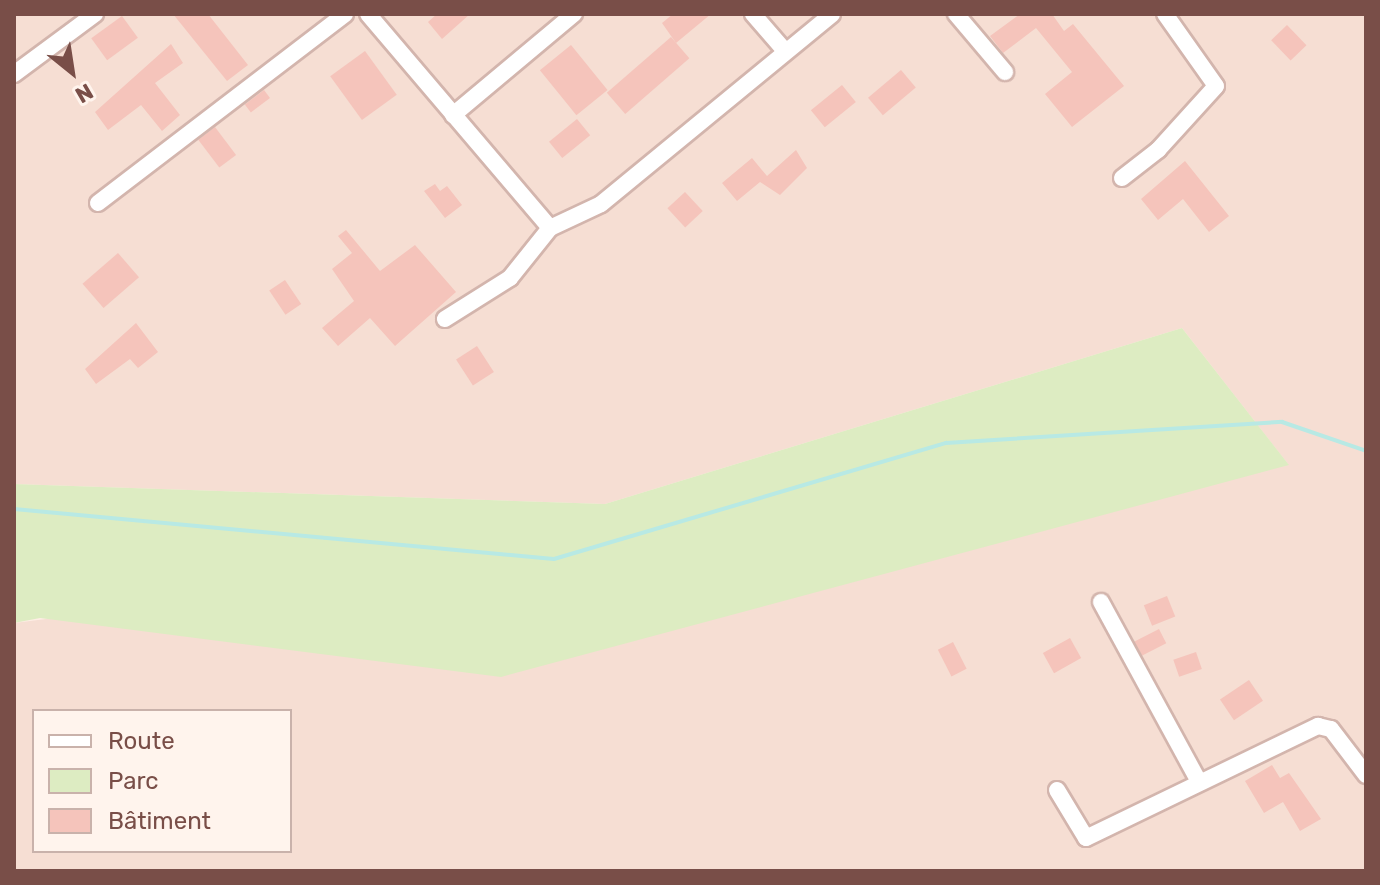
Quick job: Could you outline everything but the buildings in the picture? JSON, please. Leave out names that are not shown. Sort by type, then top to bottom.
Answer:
[{"type":"street","points":[[14,74],[95,14]]},
{"type":"street","points":[[98,203],[345,14]]},
{"type":"street","points":[[368,14],[550,228]]},
{"type":"street","points":[[453,115],[574,14]]},
{"type":"street","points":[[753,14],[785,51]]},
{"type":"street","points":[[445,319],[510,278],[550,228],[601,204],[832,14]]},
{"type":"street","points":[[956,14],[1005,72]]},
{"type":"street","points":[[1122,178],[1158,150],[1216,86],[1165,14]]},
{"type":"street","points":[[1101,602],[1199,782]]},
{"type":"street","points":[[1057,790],[1086,838],[1318,726],[1331,729],[1366,775]]},
{"type":"shaded area","points":[[14,14],[1366,14],[1366,871],[14,871],[14,623],[1288,464],[1182,328],[605,504],[14,484]]},
{"type":"green space","points":[[1182,328],[1289,465],[501,677],[40,618],[14,623],[14,484],[605,504]]},
{"type":"waterway","points":[[14,509],[554,559],[946,443],[1282,422],[1366,451]]}]
